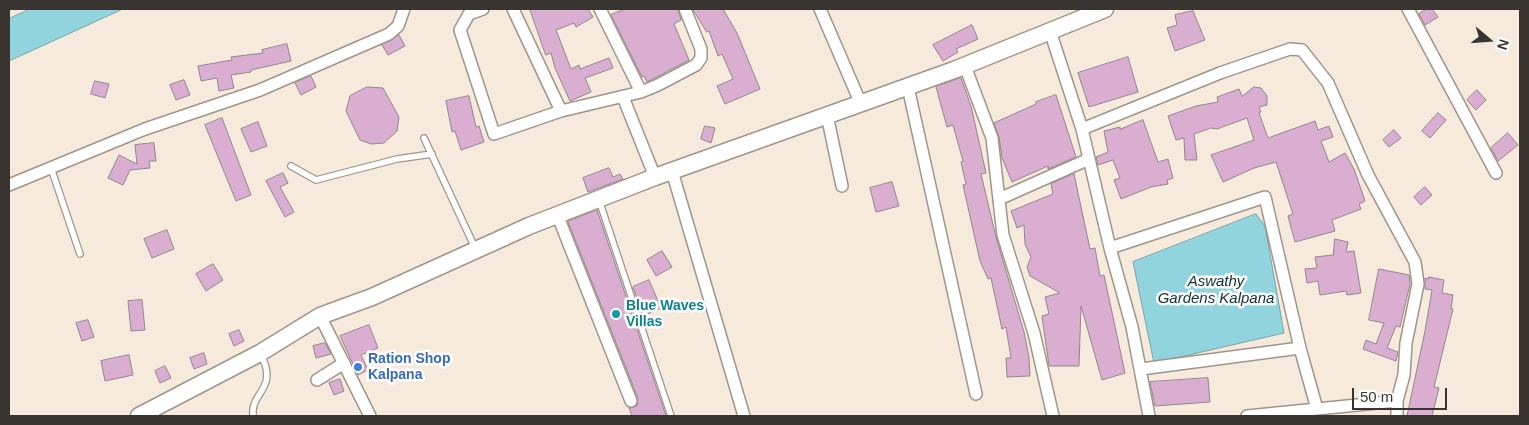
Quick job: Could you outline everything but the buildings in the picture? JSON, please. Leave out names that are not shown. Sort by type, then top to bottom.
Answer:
[{"type":"street","points":[[9,185],[145,129],[260,90],[389,34],[398,26],[404,9]]},
{"type":"street","points":[[483,9],[469,14],[460,30],[494,134],[561,111],[641,92],[696,65],[701,58],[701,49],[685,9]]},
{"type":"street","points":[[513,9],[561,111]]},
{"type":"street","points":[[600,9],[641,92]]},
{"type":"street","points":[[820,9],[861,104]]},
{"type":"street","points":[[149,414],[260,353],[320,316],[372,297],[557,214],[965,66],[1105,9]]},
{"type":"street","points":[[1408,9],[1496,173]]},
{"type":"street","points":[[1050,31],[1090,159],[1110,248],[1141,369],[1148,416]]},
{"type":"street","points":[[1082,129],[1220,73],[1290,49],[1302,50],[1328,83],[1368,175],[1415,262],[1418,284],[1406,343],[1404,375],[1398,401],[1397,416]]},
{"type":"street","points":[[965,66],[992,138],[1003,235],[1034,333],[1053,416]]},
{"type":"street","points":[[908,87],[976,394]]},
{"type":"street","points":[[623,97],[655,177]]},
{"type":"street","points":[[827,115],[842,186]]},
{"type":"street","points":[[999,199],[1090,159]]},
{"type":"street","points":[[672,171],[744,416]]},
{"type":"street","points":[[1110,248],[1265,197],[1300,348],[1317,409]]},
{"type":"street","points":[[557,214],[631,401]]},
{"type":"street","points":[[320,316],[370,416]]},
{"type":"street","points":[[1141,369],[1300,348]]},
{"type":"street","points":[[317,380],[344,363]]},
{"type":"street","points":[[1247,416],[1398,401]]},
{"type":"lane","points":[[424,138],[476,250]]},
{"type":"lane","points":[[291,166],[316,180],[398,159],[432,154]]},
{"type":"lane","points":[[51,168],[80,254]]},
{"type":"lane","points":[[599,198],[671,416]]},
{"type":"lane","points":[[253,416],[253,407],[265,386],[268,368],[260,353]]},
{"type":"water","points":[[30,9],[123,9],[9,61],[9,19]]},
{"type":"water","name":"Aswathy Gardens Kalpana","points":[[1256,214],[1265,226],[1284,333],[1154,363],[1133,262]]},
{"type":"place","name":"Blue Waves Villas","points":[[616,314]]},
{"type":"place","name":"Ration Shop Kalpana","points":[[358,367]]}]
